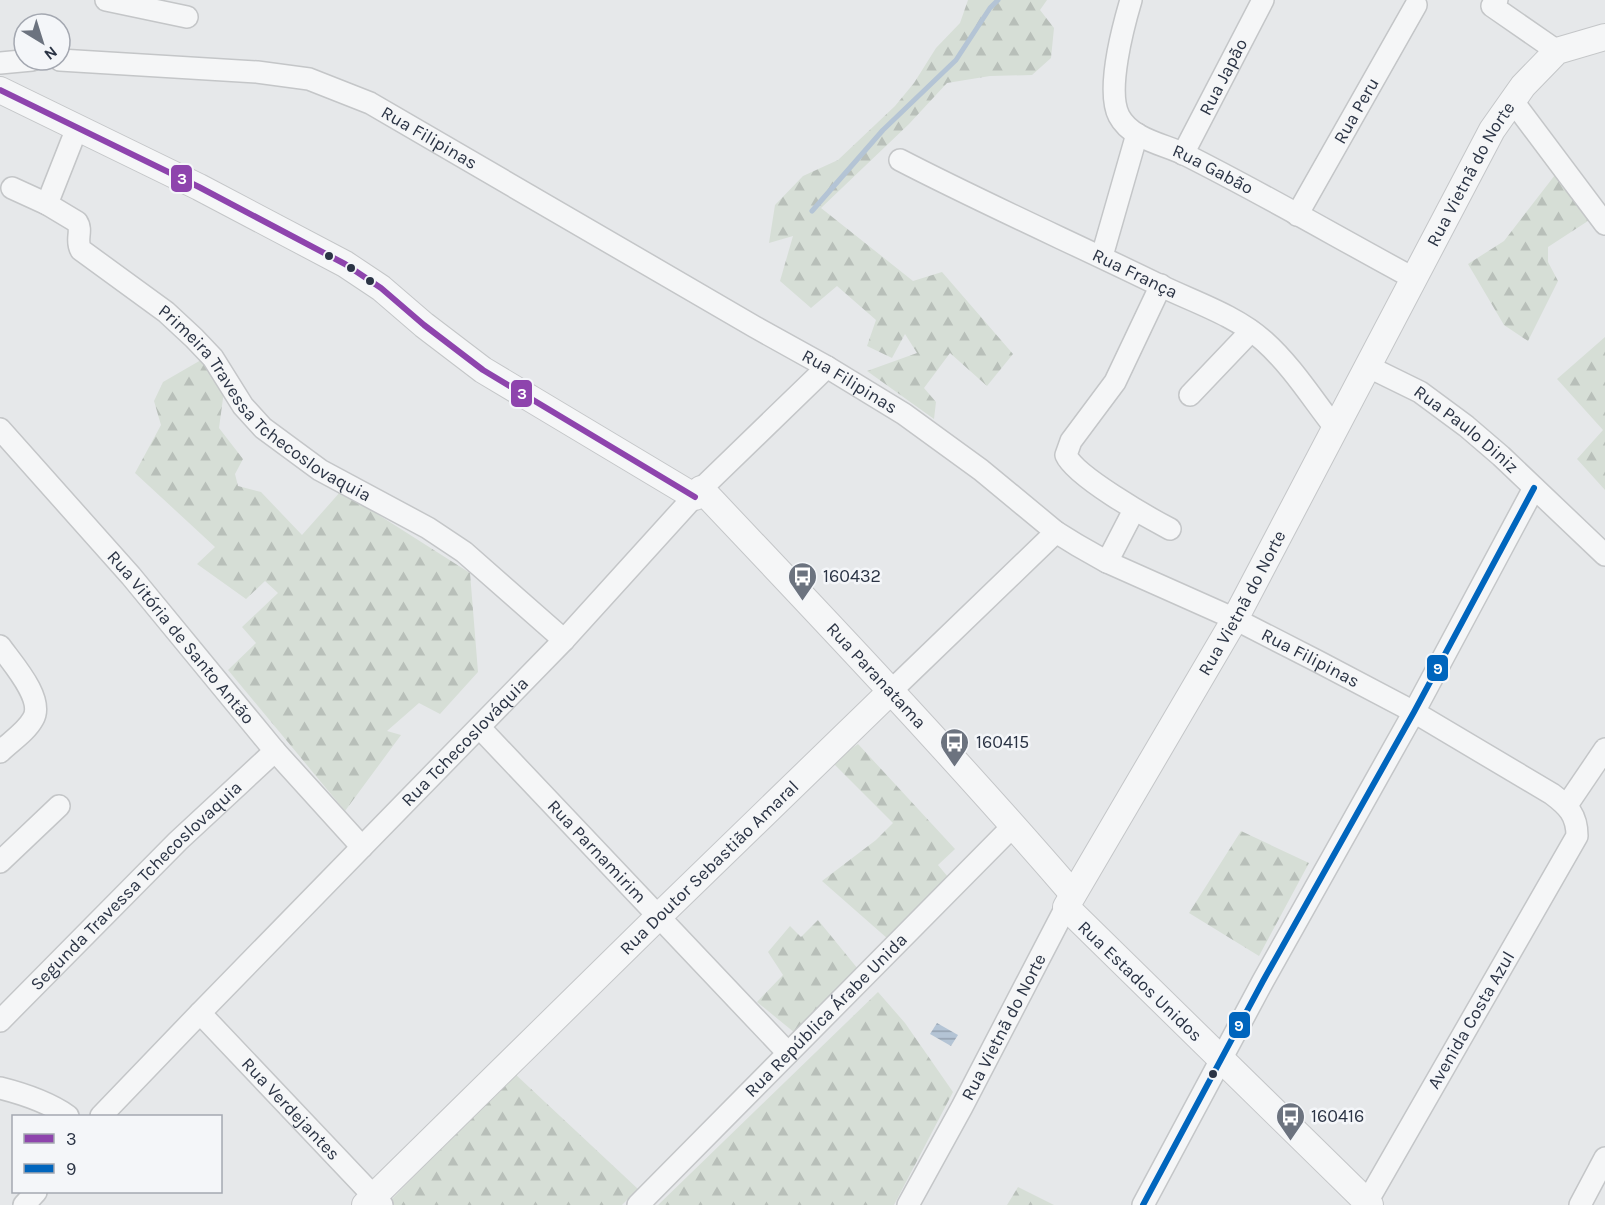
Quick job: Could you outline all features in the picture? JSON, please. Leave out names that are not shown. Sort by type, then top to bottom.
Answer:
[{"type":"street","points":[[106,0],[186,17]]},
{"type":"street","name":"Rua Gabão","points":[[1131,0],[1114,80],[1115,104],[1118,115],[1125,126],[1137,134],[1183,154],[1413,278]]},
{"type":"street","name":"Rua Japão","points":[[1183,154],[1263,0]]},
{"type":"street","points":[[1497,0],[1492,6],[1557,51]]},
{"type":"street","name":"Rua Peru","points":[[1298,215],[1416,5]]},
{"type":"street","name":"Rua Vietnã do Norte","points":[[908,1205],[962,1107],[1069,901],[1235,619],[1492,130],[1512,100],[1536,71],[1557,51],[1605,37]]},
{"type":"street","name":"Rua Filipinas","points":[[72,61],[257,72],[309,79],[344,91],[390,114],[827,367],[913,421],[981,470],[1056,532],[1107,562],[1235,619],[1413,712],[1567,805]]},
{"type":"street","name":"Rua Paranatama","points":[[0,90],[199,187],[345,264],[381,288],[424,325],[483,370],[698,493],[891,691],[1014,825],[1069,901]]},
{"type":"street","points":[[1512,100],[1605,224]]},
{"type":"street","points":[[12,188],[47,204],[77,128]]},
{"type":"street","points":[[1102,256],[1137,134]]},
{"type":"street","name":"Rua França","points":[[900,160],[979,200],[1226,316],[1251,331],[1264,340],[1282,360],[1336,429]]},
{"type":"street","name":"Primeira Travessa Tchecoslovaquia","points":[[47,204],[77,222],[80,230],[77,240],[81,250],[166,312],[194,338],[213,358],[243,406],[263,428],[320,470],[428,528],[464,552],[564,640]]},
{"type":"street","points":[[1161,285],[1115,382],[1071,441],[1066,455],[1074,467],[1134,510],[1170,530]]},
{"type":"street","points":[[1190,395],[1251,331]]},
{"type":"street","name":"Rua Tchecoslováquia","points":[[102,1115],[480,728],[698,493],[827,367]]},
{"type":"street","name":"Rua Paulo Diniz","points":[[1369,367],[1420,392],[1466,426],[1605,555]]},
{"type":"street","name":"Rua Vitória de Santo Antão","points":[[0,429],[130,576],[275,751],[362,847]]},
{"type":"street","points":[[1143,1205],[1263,981],[1413,712],[1534,488]]},
{"type":"street","points":[[1107,562],[1134,510]]},
{"type":"street","name":"Rua Doutor Sebastião Amaral","points":[[374,1202],[658,917],[1056,532]]},
{"type":"street","points":[[0,646],[36,700],[37,709],[31,722],[0,752]]},
{"type":"street","name":"Rua Parnamirim","points":[[480,728],[788,1053]]},
{"type":"street","points":[[1567,805],[1605,749]]},
{"type":"street","name":"Segunda Travessa Tchecoslovaquia","points":[[0,1021],[178,842],[275,751]]},
{"type":"street","name":"Avenida Costa Azul","points":[[1367,1204],[1576,836],[1577,823],[1567,805]]},
{"type":"street","points":[[0,862],[58,806]]},
{"type":"street","name":"Rua República Árabe Unida","points":[[638,1205],[1014,825]]},
{"type":"street","name":"Rua Estados Unidos","points":[[1069,901],[1221,1060],[1367,1204]]},
{"type":"street","name":"Rua Verdejantes","points":[[200,1013],[374,1202]]},
{"type":"street","points":[[0,1088],[55,1107],[67,1115]]},
{"type":"street","points":[[1580,1205],[1605,1158]]},
{"type":"street","points":[[24,1205],[34,1193]]},
{"type":"green space","points":[[968,0],[1047,0],[1040,10],[1054,28],[1051,58],[1032,75],[990,76],[947,83],[909,124],[821,208],[913,281],[942,272],[1013,354],[987,386],[950,353],[924,388],[936,402],[934,419],[867,371],[917,353],[905,334],[892,358],[867,346],[876,320],[837,286],[811,308],[780,281],[793,236],[769,243],[775,205],[803,176],[838,160],[895,106],[914,83],[936,48],[960,23]]},
{"type":"green space","points":[[1555,175],[1591,219],[1548,247],[1548,262],[1558,281],[1528,341],[1504,325],[1468,264],[1504,241]]},
{"type":"green space","points":[[1605,337],[1605,490],[1577,459],[1603,430],[1557,379]]},
{"type":"green space","points":[[201,360],[224,391],[219,428],[243,459],[235,474],[238,486],[261,492],[302,535],[341,491],[470,573],[478,672],[440,714],[419,703],[387,731],[401,735],[345,811],[228,670],[256,643],[242,627],[278,593],[265,581],[246,599],[197,564],[215,547],[135,473],[161,425],[154,401],[163,382]]},
{"type":"green space","points":[[858,744],[955,849],[938,865],[948,877],[888,939],[822,881],[876,840],[893,823],[832,762]]},
{"type":"green space","points":[[1241,831],[1309,863],[1259,956],[1189,913]]},
{"type":"green space","points":[[818,920],[858,969],[795,1033],[757,1002],[783,975],[768,952],[790,926],[801,937]]},
{"type":"green space","points":[[878,992],[905,1023],[953,1092],[894,1205],[658,1205]]},
{"type":"green space","points":[[514,1073],[638,1189],[622,1205],[394,1205],[390,1201]]},
{"type":"green space","points":[[1018,1187],[1054,1205],[1007,1205]]},
{"type":"water","points":[[937,1023],[958,1035],[951,1046],[930,1034]]},
{"type":"waterway","points":[[812,211],[883,130],[956,60],[990,8],[998,0]]},
{"type":"transit line","name":"3","points":[[0,90],[199,187],[345,264],[381,288],[424,325],[483,370],[695,497]]},
{"type":"transit line","name":"9","points":[[1143,1205],[1263,981],[1414,712],[1534,488]]},
{"type":"place","name":"160432","points":[[802,602]]},
{"type":"place","name":"160415","points":[[955,768]]},
{"type":"place","name":"160416","points":[[1290,1142]]}]
